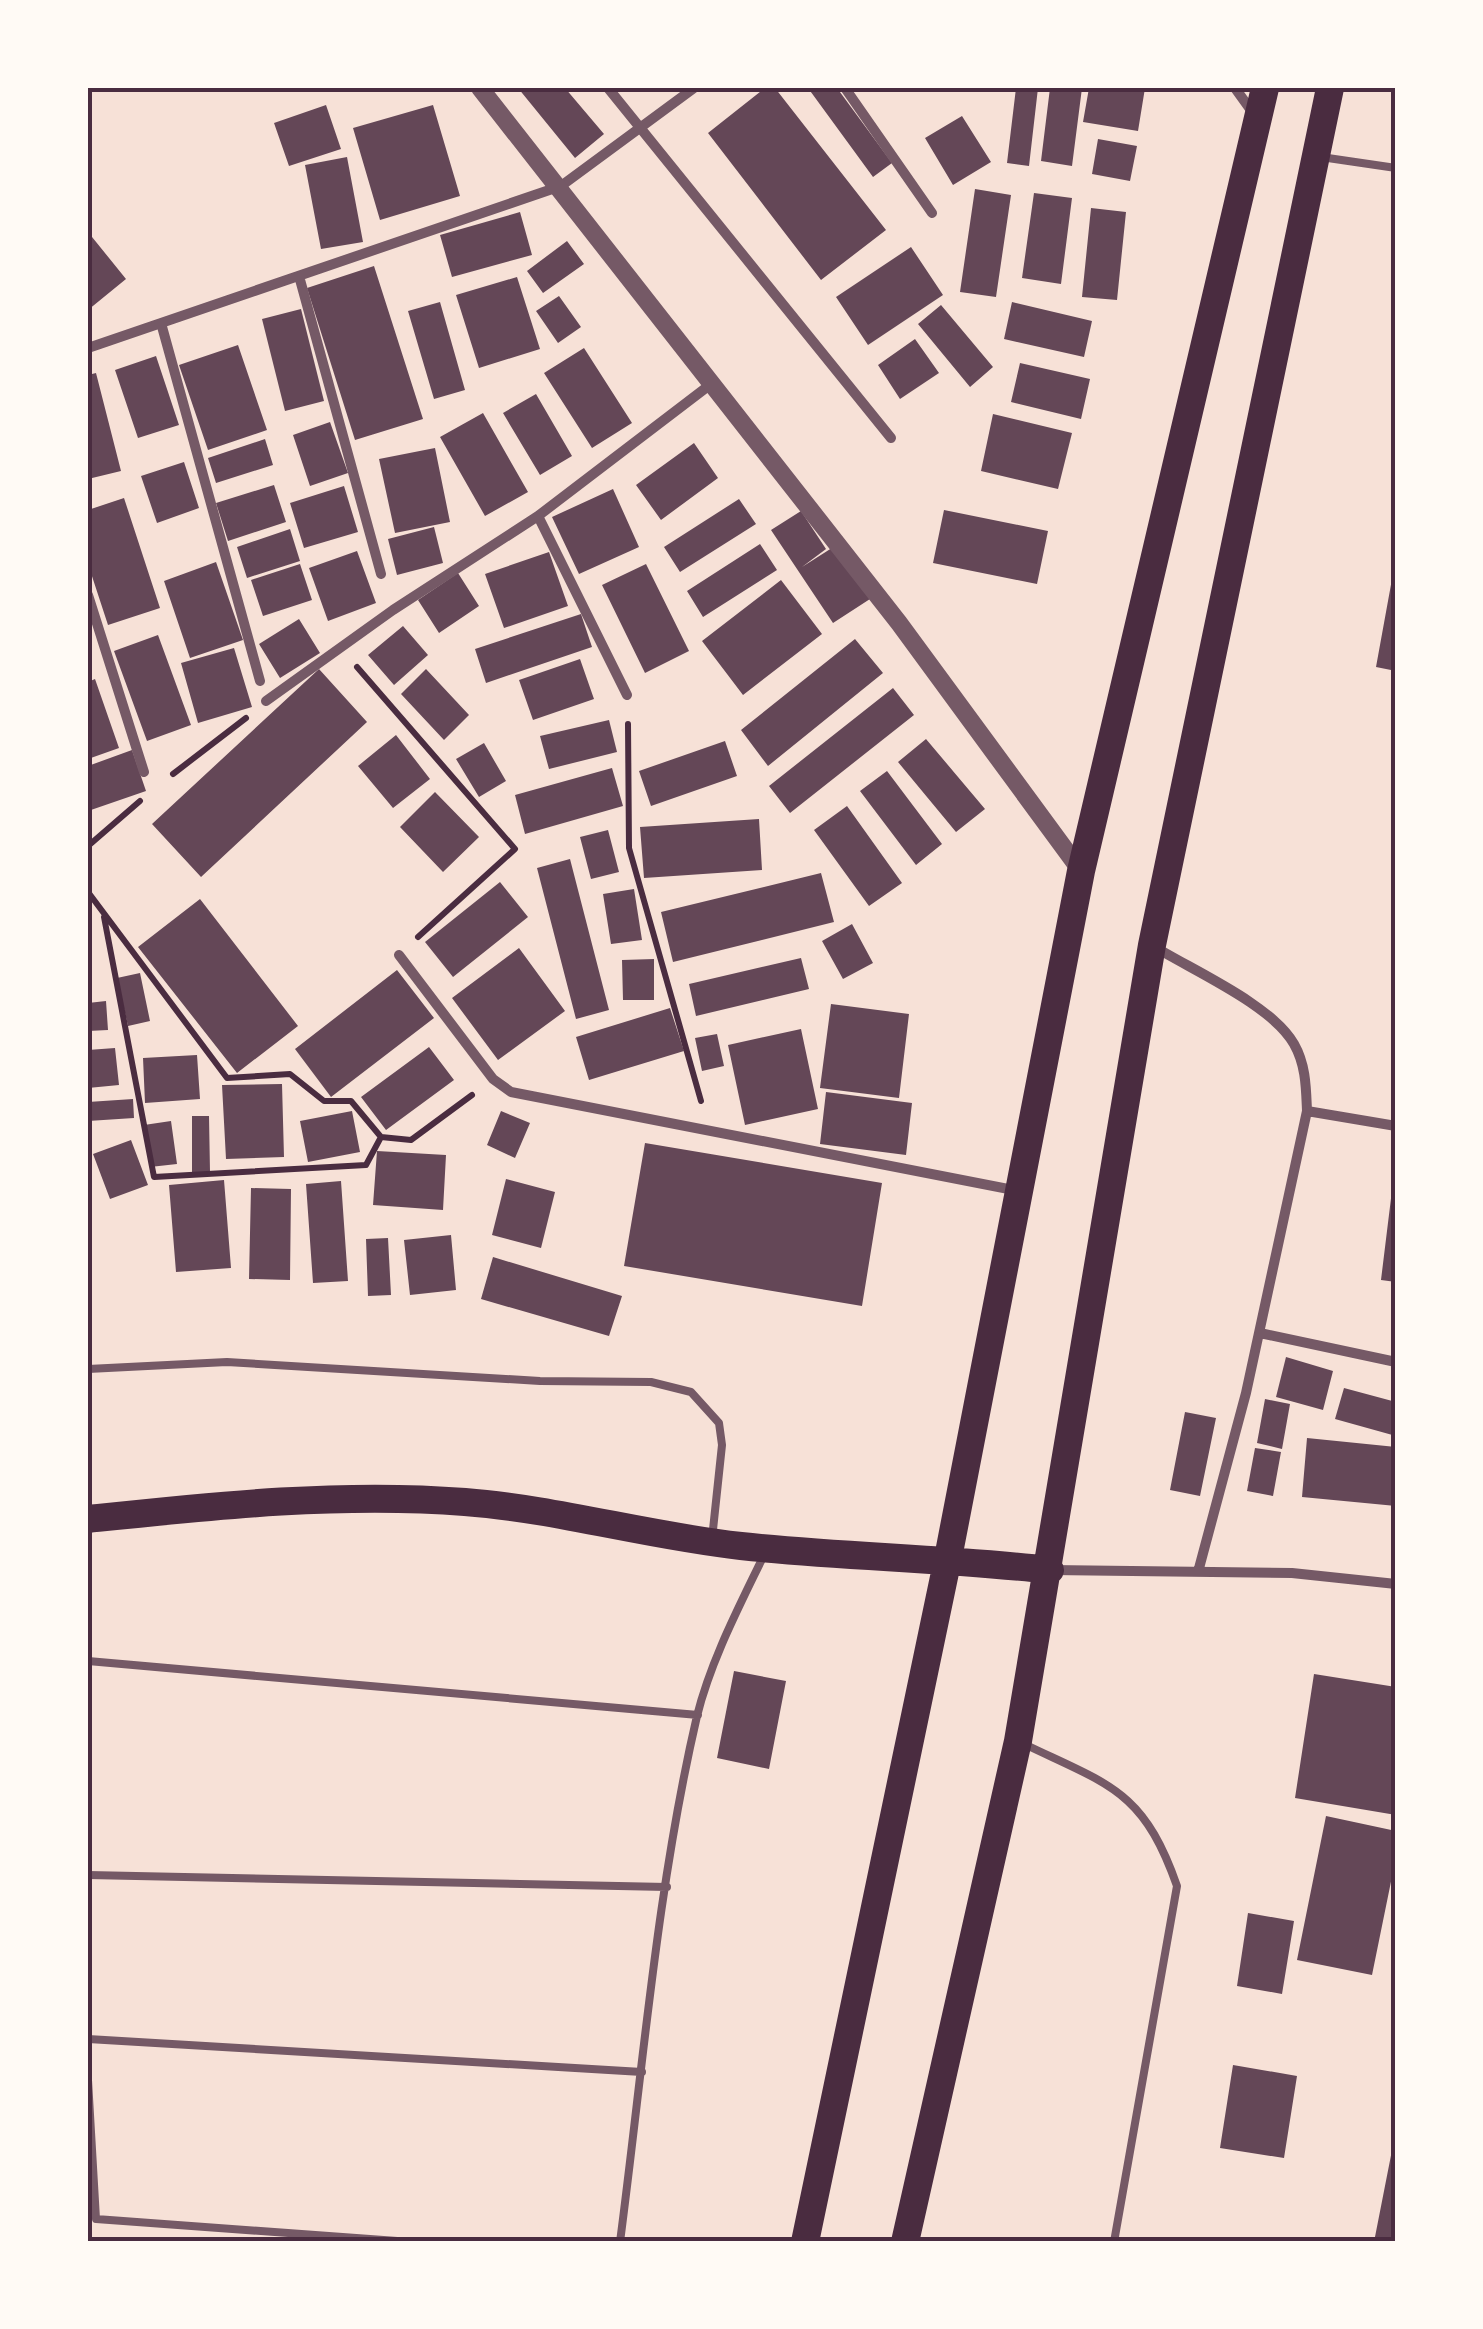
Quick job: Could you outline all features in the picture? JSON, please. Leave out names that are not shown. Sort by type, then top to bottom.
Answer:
[{"type":"highway","points":[[805,2242],[948,1558],[1081,872],[1264,88]]},
{"type":"highway","points":[[905,2242],[1018,1741],[1050,1570],[1152,946],[1330,88]]},
{"type":"highway","points":[[88,1519],[250,1503],[364,1499],[467,1502],[712,1543],[948,1558],[1050,1570]]},
{"type":"street","points":[[480,88],[561,186],[898,623],[1081,872]]},
{"type":"street","points":[[608,88],[891,438]]},
{"type":"street","points":[[88,348],[561,186],[694,88]]},
{"type":"street","points":[[845,88],[932,214]]},
{"type":"street","points":[[1235,88],[1257,118]]},
{"type":"street","points":[[299,276],[381,574]]},
{"type":"street","points":[[161,322],[260,681]]},
{"type":"street","points":[[266,702],[538,516],[711,384]]},
{"type":"street","points":[[538,516],[627,696]]},
{"type":"street","points":[[88,595],[144,772]]},
{"type":"street","points":[[1152,946],[1265,1013],[1293,1041],[1305,1072],[1308,1112],[1260,1333],[1198,1572]]},
{"type":"street","points":[[399,955],[493,1079],[511,1092],[1020,1191]]},
{"type":"street","points":[[1308,1112],[1396,1126]]},
{"type":"street","points":[[1260,1333],[1396,1362]]},
{"type":"street","points":[[1050,1570],[1292,1573],[1396,1584]]},
{"type":"lane","points":[[1315,156],[1396,168]]},
{"type":"lane","points":[[88,1369],[227,1362],[540,1381],[651,1382],[691,1392],[719,1424],[722,1444],[712,1543]]},
{"type":"lane","points":[[620,2242],[667,1887],[698,1714],[717,1656],[767,1549]]},
{"type":"lane","points":[[88,1661],[698,1714]]},
{"type":"lane","points":[[1018,1741],[1134,1802],[1161,1839],[1177,1886],[1114,2242]]},
{"type":"lane","points":[[88,1875],[667,1887]]},
{"type":"lane","points":[[88,2040],[642,2072]]},
{"type":"lane","points":[[88,2080],[96,2219],[286,2238],[411,2242]]},
{"type":"path","points":[[341,648],[516,849],[399,955]]},
{"type":"path","points":[[627,696],[629,848],[710,1131]]},
{"type":"path","points":[[88,892],[227,1078],[290,1074],[324,1101],[351,1100],[380,1136],[412,1140],[493,1079]]},
{"type":"path","points":[[102,912],[154,1177],[366,1164],[380,1136]]},
{"type":"building","points":[[518,88],[565,88],[604,134],[575,158]]},
{"type":"building","points":[[765,88],[775,88],[886,230],[821,280],[708,133]]},
{"type":"building","points":[[808,88],[837,88],[892,163],[873,177]]},
{"type":"building","points":[[1016,88],[1038,88],[1029,166],[1007,163]]},
{"type":"building","points":[[1050,88],[1082,88],[1072,166],[1041,161]]},
{"type":"building","points":[[1089,88],[1145,88],[1138,131],[1083,122]]},
{"type":"building","points":[[326,105],[341,149],[289,166],[274,123]]},
{"type":"building","points":[[433,105],[460,196],[380,220],[353,128]]},
{"type":"building","points":[[962,116],[991,162],[953,185],[925,138]]},
{"type":"building","points":[[1098,139],[1137,146],[1130,181],[1092,174]]},
{"type":"building","points":[[347,157],[363,242],[321,249],[305,165]]},
{"type":"building","points":[[975,189],[1011,195],[996,297],[960,292]]},
{"type":"building","points":[[1034,193],[1072,198],[1061,284],[1022,278]]},
{"type":"building","points":[[1091,208],[1126,212],[1117,300],[1082,297]]},
{"type":"building","points":[[520,212],[532,255],[452,277],[440,235]]},
{"type":"building","points":[[88,232],[126,279],[88,310]]},
{"type":"building","points":[[567,241],[584,264],[543,293],[527,271]]},
{"type":"building","points":[[911,247],[943,295],[868,345],[836,297]]},
{"type":"building","points":[[374,266],[423,419],[355,440],[307,288]]},
{"type":"building","points":[[517,277],[540,349],[479,368],[456,295]]},
{"type":"building","points":[[559,296],[581,327],[558,343],[536,311]]},
{"type":"building","points":[[440,302],[465,390],[434,399],[408,311]]},
{"type":"building","points":[[1012,302],[1092,321],[1084,357],[1004,339]]},
{"type":"building","points":[[941,305],[993,367],[970,387],[918,324]]},
{"type":"building","points":[[301,309],[324,401],[285,411],[262,319]]},
{"type":"building","points":[[915,339],[939,373],[900,399],[878,365]]},
{"type":"building","points":[[238,345],[267,430],[208,450],[179,365]]},
{"type":"building","points":[[584,348],[632,423],[592,448],[544,373]]},
{"type":"building","points":[[156,356],[179,425],[138,438],[115,370]]},
{"type":"building","points":[[1020,363],[1090,379],[1081,419],[1011,402]]},
{"type":"building","points":[[96,373],[121,471],[88,479],[88,375]]},
{"type":"building","points":[[536,394],[572,456],[540,475],[503,413]]},
{"type":"building","points":[[483,413],[528,492],[485,516],[440,437]]},
{"type":"building","points":[[993,414],[1072,433],[1058,489],[981,471]]},
{"type":"building","points":[[330,422],[348,473],[310,486],[293,435]]},
{"type":"building","points":[[265,439],[273,465],[216,483],[208,458]]},
{"type":"building","points":[[694,443],[718,478],[661,520],[636,485]]},
{"type":"building","points":[[435,448],[450,522],[395,533],[379,459]]},
{"type":"building","points":[[184,462],[199,508],[157,523],[141,476]]},
{"type":"building","points":[[274,485],[286,522],[228,541],[216,503]]},
{"type":"building","points":[[344,486],[358,532],[304,548],[290,503]]},
{"type":"building","points":[[613,489],[639,547],[579,574],[552,517]]},
{"type":"building","points":[[124,498],[160,608],[108,625],[88,564],[88,510]]},
{"type":"building","points":[[739,499],[756,524],[680,572],[664,547]]},
{"type":"building","points":[[944,510],[1048,531],[1037,584],[933,563]]},
{"type":"building","points":[[801,511],[826,549],[802,567],[835,546],[870,599],[833,623],[771,530]]},
{"type":"building","points":[[434,527],[443,563],[397,575],[388,539]]},
{"type":"building","points":[[290,529],[300,561],[247,578],[237,547]]},
{"type":"building","points":[[760,544],[777,570],[703,617],[687,591]]},
{"type":"building","points":[[357,551],[376,603],[328,621],[309,568]]},
{"type":"building","points":[[549,552],[568,606],[504,628],[485,574]]},
{"type":"building","points":[[216,562],[243,640],[190,658],[164,581]]},
{"type":"building","points":[[300,564],[312,600],[263,616],[251,580]]},
{"type":"building","points":[[646,564],[689,651],[645,673],[602,585]]},
{"type":"building","points":[[1396,569],[1396,671],[1376,667]]},
{"type":"building","points":[[458,573],[479,606],[439,633],[418,600]]},
{"type":"building","points":[[781,580],[822,634],[743,695],[702,641]]},
{"type":"building","points":[[581,614],[592,647],[486,683],[475,649]]},
{"type":"building","points":[[299,619],[320,653],[280,678],[259,644]]},
{"type":"building","points":[[403,626],[428,655],[394,685],[368,655]]},
{"type":"building","points":[[158,635],[191,725],[147,741],[114,651]]},
{"type":"building","points":[[855,639],[883,673],[768,766],[741,730]]},
{"type":"building","points":[[234,648],[252,707],[198,723],[181,663]]},
{"type":"building","points":[[580,659],[594,699],[533,720],[519,680]]},
{"type":"building","points":[[319,669],[367,722],[201,877],[152,824]]},
{"type":"building","points":[[426,669],[469,715],[444,740],[401,694]]},
{"type":"building","points":[[95,679],[119,748],[88,759],[88,682]]},
{"type":"building","points":[[893,688],[914,715],[790,813],[769,786]]},
{"type":"building","points":[[609,720],[617,752],[549,769],[540,736]]},
{"type":"building","points":[[396,735],[430,779],[393,808],[358,766]]},
{"type":"building","points":[[926,739],[985,809],[956,832],[898,762]]},
{"type":"building","points":[[725,741],[737,776],[651,806],[639,771]]},
{"type":"building","points":[[484,743],[506,781],[479,797],[456,759]]},
{"type":"building","points":[[132,750],[146,791],[88,811],[88,766]]},
{"type":"building","points":[[612,768],[623,806],[525,834],[515,795]]},
{"type":"building","points":[[887,771],[942,844],[916,865],[860,791]]},
{"type":"building","points":[[435,792],[479,837],[443,872],[400,827]]},
{"type":"building","points":[[847,806],[902,883],[869,906],[814,830]]},
{"type":"building","points":[[759,819],[762,870],[644,878],[640,827]]},
{"type":"building","points":[[608,830],[619,872],[591,879],[580,837]]},
{"type":"building","points":[[570,859],[609,1010],[576,1019],[537,868]]},
{"type":"building","points":[[821,873],[834,922],[673,962],[661,912]]},
{"type":"building","points":[[500,882],[528,917],[453,977],[425,942]]},
{"type":"building","points":[[634,889],[642,940],[611,944],[603,894]]},
{"type":"building","points":[[200,899],[298,1026],[237,1073],[138,947]]},
{"type":"building","points":[[852,924],[873,963],[843,979],[822,941]]},
{"type":"building","points":[[519,948],[565,1011],[498,1060],[452,998]]},
{"type":"building","points":[[801,958],[809,989],[696,1016],[689,984]]},
{"type":"building","points":[[654,959],[654,1000],[623,1000],[622,960]]},
{"type":"building","points":[[397,970],[434,1018],[331,1097],[295,1049]]},
{"type":"building","points":[[140,973],[150,1021],[128,1026],[117,978]]},
{"type":"building","points":[[106,1001],[108,1030],[88,1031],[88,1003]]},
{"type":"building","points":[[831,1004],[909,1014],[899,1098],[820,1088]]},
{"type":"building","points":[[670,1008],[684,1051],[589,1080],[576,1037]]},
{"type":"building","points":[[801,1029],[818,1109],[745,1125],[728,1045]]},
{"type":"building","points":[[717,1034],[724,1066],[702,1071],[695,1038]]},
{"type":"building","points":[[429,1047],[454,1080],[386,1130],[361,1097]]},
{"type":"building","points":[[115,1048],[119,1085],[88,1088],[88,1050]]},
{"type":"building","points":[[197,1055],[200,1099],[145,1103],[143,1058]]},
{"type":"building","points":[[282,1084],[284,1157],[226,1159],[222,1085]]},
{"type":"building","points":[[826,1092],[912,1103],[906,1155],[820,1144]]},
{"type":"building","points":[[133,1099],[134,1118],[88,1121],[88,1102]]},
{"type":"building","points":[[352,1111],[360,1152],[308,1162],[300,1121]]},
{"type":"building","points":[[501,1111],[530,1123],[515,1158],[487,1145]]},
{"type":"building","points":[[192,1116],[209,1116],[210,1172],[192,1172]]},
{"type":"building","points":[[171,1121],[177,1164],[150,1167],[144,1125]]},
{"type":"building","points":[[131,1140],[148,1185],[110,1199],[93,1154]]},
{"type":"building","points":[[645,1143],[882,1183],[862,1306],[624,1266]]},
{"type":"building","points":[[377,1151],[446,1155],[443,1210],[373,1205]]},
{"type":"building","points":[[506,1179],[555,1192],[541,1248],[492,1235]]},
{"type":"building","points":[[224,1180],[231,1268],[176,1272],[169,1185]]},
{"type":"building","points":[[341,1181],[348,1281],[313,1283],[306,1184]]},
{"type":"building","points":[[1396,1182],[1396,1282],[1381,1280]]},
{"type":"building","points":[[251,1188],[291,1189],[290,1280],[249,1279]]},
{"type":"building","points":[[451,1235],[456,1290],[410,1295],[404,1240]]},
{"type":"building","points":[[388,1238],[391,1295],[368,1296],[366,1239]]},
{"type":"building","points":[[493,1257],[622,1296],[609,1336],[481,1299]]},
{"type":"building","points":[[1286,1357],[1333,1371],[1323,1410],[1276,1397]]},
{"type":"building","points":[[1344,1388],[1396,1402],[1396,1436],[1335,1419]]},
{"type":"building","points":[[1265,1399],[1290,1404],[1282,1449],[1257,1443]]},
{"type":"building","points":[[1185,1412],[1216,1418],[1200,1496],[1170,1490]]},
{"type":"building","points":[[1307,1438],[1396,1447],[1396,1506],[1302,1497]]},
{"type":"building","points":[[1255,1448],[1281,1452],[1273,1496],[1247,1491]]},
{"type":"building","points":[[734,1671],[786,1681],[769,1769],[717,1758]]},
{"type":"building","points":[[1314,1674],[1396,1687],[1396,1815],[1295,1798]]},
{"type":"building","points":[[1326,1816],[1396,1831],[1396,1857],[1372,1975],[1297,1960]]},
{"type":"building","points":[[1248,1913],[1294,1921],[1282,1994],[1237,1986]]},
{"type":"building","points":[[1233,2065],[1297,2076],[1284,2158],[1220,2148]]},
{"type":"building","points":[[1394,2140],[1396,2242],[1374,2242]]}]
